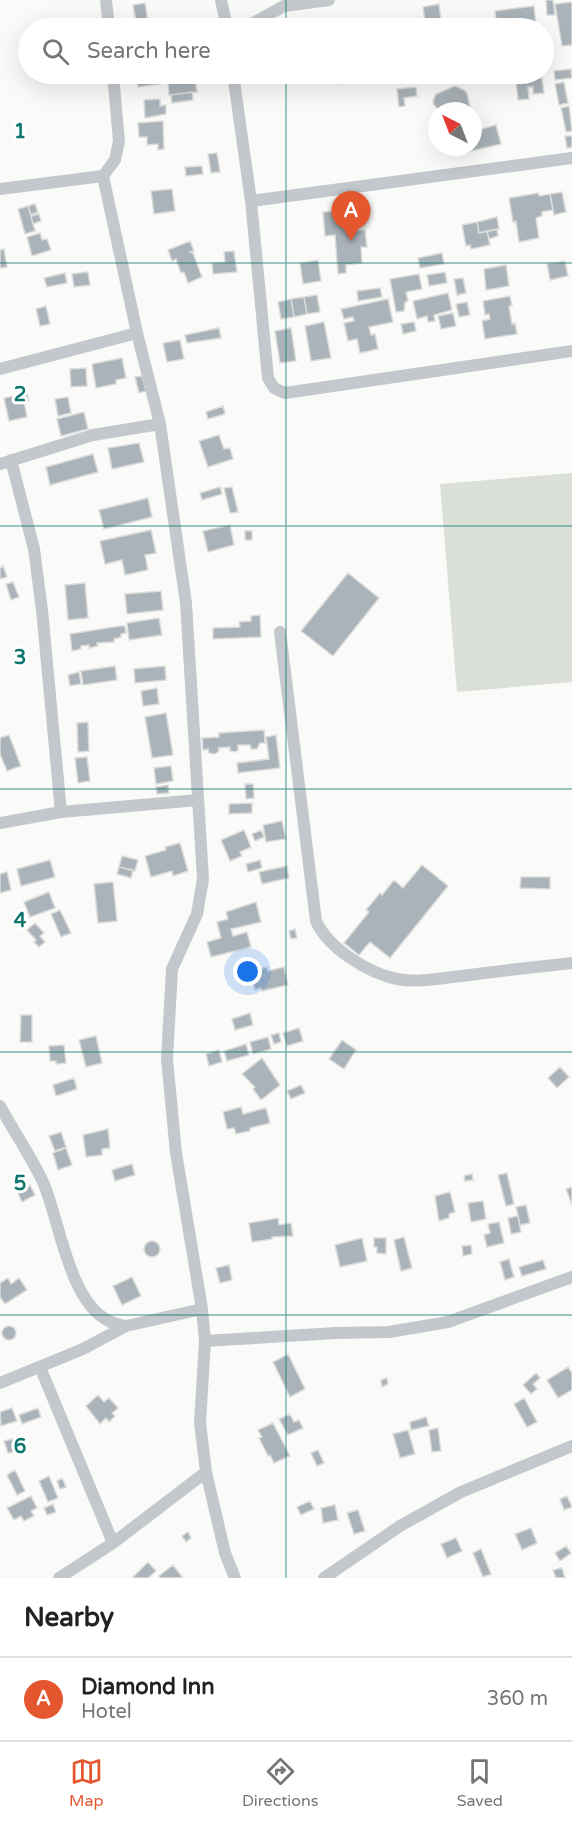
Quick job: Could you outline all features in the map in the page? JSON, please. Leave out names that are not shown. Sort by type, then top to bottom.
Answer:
[{"type":"street","points":[[106,0],[108,18]]},
{"type":"street","points":[[221,0],[226,18]]},
{"type":"street","points":[[262,18],[284,6],[329,0]]},
{"type":"street","points":[[0,189],[103,176],[115,160],[119,141],[114,84]]},
{"type":"street","points":[[234,84],[251,201],[268,378],[278,391],[285,393],[572,351]]},
{"type":"street","points":[[251,201],[572,158]]},
{"type":"street","points":[[103,176],[137,333],[160,424],[186,603],[203,879],[197,914],[172,969],[167,1059],[176,1153],[202,1309],[205,1341],[200,1423],[206,1472],[225,1553],[236,1578]]},
{"type":"street","points":[[0,369],[137,333]]},
{"type":"street","points":[[61,812],[34,549],[5,462],[93,435],[160,424]]},
{"type":"street","points":[[280,632],[316,921],[327,939],[354,959],[396,979],[423,980],[572,963]]},
{"type":"street","points":[[0,823],[61,812],[198,800]]},
{"type":"street","points":[[0,1106],[44,1183],[59,1237],[79,1288],[94,1310],[108,1321],[126,1326]]},
{"type":"street","points":[[205,1341],[389,1332],[409,1329],[448,1322],[572,1277]]},
{"type":"street","points":[[0,1383],[83,1349],[126,1326],[202,1309]]},
{"type":"street","points":[[40,1367],[113,1543]]},
{"type":"street","points":[[324,1578],[400,1526],[461,1492],[572,1446]]},
{"type":"street","points":[[59,1578],[113,1543],[206,1472]]},
{"type":"shaded area","points":[[572,473],[572,682],[457,692],[440,484]]},
{"type":"building","points":[[546,0],[553,0],[555,15],[547,15]]},
{"type":"building","points":[[572,2],[572,45],[562,46],[555,4]]},
{"type":"building","points":[[145,3],[147,18],[135,18],[133,5]]},
{"type":"building","points":[[439,4],[441,18],[425,18],[423,7]]},
{"type":"building","points":[[534,6],[535,18],[496,18],[495,11]]},
{"type":"building","points":[[571,69],[572,78],[555,80],[554,71]]},
{"type":"building","points":[[564,82],[568,103],[559,105],[555,84]]},
{"type":"building","points":[[138,84],[160,84],[138,87]]},
{"type":"building","points":[[168,84],[196,84],[197,92],[169,95]]},
{"type":"building","points":[[516,84],[543,84],[544,93],[533,94],[533,87],[528,87],[529,99],[518,100]]},
{"type":"building","points":[[455,86],[467,93],[469,102],[433,102],[436,94]]},
{"type":"building","points":[[416,87],[417,96],[404,98],[405,106],[399,107],[397,89]]},
{"type":"building","points":[[192,92],[193,100],[172,103],[171,95]]},
{"type":"building","points":[[160,99],[160,106],[166,105],[166,114],[145,118],[144,100]]},
{"type":"building","points":[[569,106],[572,131],[566,132],[561,108]]},
{"type":"building","points":[[163,121],[164,149],[158,150],[158,144],[147,145],[147,137],[139,137],[138,123]]},
{"type":"building","points":[[496,125],[501,144],[482,148],[482,129]]},
{"type":"building","points":[[565,136],[572,136],[572,147],[567,148]]},
{"type":"building","points":[[217,153],[220,172],[211,173],[208,154]]},
{"type":"building","points":[[202,166],[203,174],[186,176],[185,167]]},
{"type":"building","points":[[172,189],[175,211],[154,214],[151,191]]},
{"type":"building","points":[[562,192],[566,212],[554,215],[550,194]]},
{"type":"building","points":[[538,193],[539,196],[550,194],[553,210],[542,212],[542,216],[536,218],[539,238],[519,242],[509,198]]},
{"type":"building","points":[[35,204],[38,212],[31,215],[28,206]]},
{"type":"building","points":[[28,206],[35,231],[25,234],[18,209]]},
{"type":"building","points":[[342,211],[343,223],[353,222],[354,231],[365,230],[367,247],[361,247],[362,263],[346,265],[346,273],[338,274],[335,235],[325,236],[323,212]]},
{"type":"building","points":[[39,214],[41,221],[33,224],[31,216]]},
{"type":"building","points":[[497,217],[499,229],[479,233],[477,222]]},
{"type":"building","points":[[477,222],[479,233],[487,231],[490,245],[471,249],[470,245],[466,246],[462,225]]},
{"type":"building","points":[[497,229],[498,236],[489,239],[487,231]]},
{"type":"building","points":[[40,233],[42,240],[47,239],[51,250],[32,256],[27,237]]},
{"type":"building","points":[[190,241],[194,251],[189,252],[193,253],[202,277],[188,283],[176,259],[172,261],[168,250]]},
{"type":"building","points":[[4,249],[7,267],[0,268],[0,250]]},
{"type":"building","points":[[234,251],[237,272],[213,274],[212,263],[225,262],[224,252]]},
{"type":"building","points":[[442,253],[444,264],[420,268],[418,258]]},
{"type":"building","points":[[318,260],[321,281],[303,284],[300,263]]},
{"type":"building","points":[[565,261],[568,276],[550,280],[547,264]]},
{"type":"building","points":[[506,265],[509,286],[486,290],[484,269]]},
{"type":"building","points":[[88,272],[90,285],[74,287],[72,274]]},
{"type":"building","points":[[445,272],[447,283],[429,286],[427,275]]},
{"type":"building","points":[[65,273],[67,283],[47,287],[44,278]]},
{"type":"building","points":[[419,274],[422,289],[406,292],[408,301],[405,302],[404,311],[396,312],[390,279]]},
{"type":"building","points":[[463,278],[466,293],[457,295],[454,279]]},
{"type":"building","points":[[380,288],[382,297],[358,301],[357,291]]},
{"type":"building","points":[[448,293],[452,310],[434,315],[435,321],[428,322],[427,316],[417,319],[413,301]]},
{"type":"building","points":[[317,295],[320,312],[307,314],[304,297]]},
{"type":"building","points":[[510,296],[512,324],[515,323],[517,334],[485,339],[482,321],[490,319],[489,314],[485,315],[483,301]]},
{"type":"building","points":[[304,297],[307,314],[294,317],[291,299]]},
{"type":"building","points":[[291,299],[294,317],[281,319],[278,302]]},
{"type":"building","points":[[388,299],[393,322],[369,327],[371,335],[375,334],[378,349],[360,353],[357,339],[348,341],[344,323],[354,321],[353,317],[344,319],[341,309]]},
{"type":"building","points":[[467,302],[470,315],[459,317],[456,304]]},
{"type":"building","points":[[46,306],[50,324],[40,326],[36,309]]},
{"type":"building","points":[[453,313],[456,326],[441,329],[438,316]]},
{"type":"building","points":[[324,322],[331,358],[311,361],[305,326]]},
{"type":"building","points":[[414,322],[416,331],[403,334],[401,324]]},
{"type":"building","points":[[219,328],[221,338],[187,343],[185,335]]},
{"type":"building","points":[[291,328],[296,361],[280,363],[275,331]]},
{"type":"building","points":[[180,340],[184,359],[167,362],[163,343]]},
{"type":"building","points":[[122,358],[126,378],[116,380],[116,384],[96,388],[92,364]]},
{"type":"building","points":[[86,368],[87,386],[71,387],[70,369]]},
{"type":"building","points":[[142,376],[146,391],[139,393],[135,377]]},
{"type":"building","points":[[27,393],[29,401],[24,402],[27,417],[9,421],[4,398]]},
{"type":"building","points":[[68,397],[71,413],[58,416],[55,399]]},
{"type":"building","points":[[223,406],[225,414],[208,419],[206,412]]},
{"type":"building","points":[[84,412],[88,429],[61,436],[57,419]]},
{"type":"building","points":[[219,435],[224,449],[230,448],[233,459],[208,467],[199,441]]},
{"type":"building","points":[[139,443],[144,462],[112,469],[108,448]]},
{"type":"building","points":[[93,454],[98,472],[50,485],[46,467]]},
{"type":"building","points":[[220,487],[222,494],[202,500],[200,493]]},
{"type":"building","points":[[232,487],[238,512],[230,513],[224,488]]},
{"type":"building","points":[[148,498],[152,517],[104,529],[99,510]]},
{"type":"building","points":[[230,525],[234,545],[208,552],[203,531]]},
{"type":"building","points":[[151,530],[156,553],[145,555],[148,570],[125,575],[122,560],[105,564],[100,541]]},
{"type":"building","points":[[245,531],[252,531],[252,540],[245,540]]},
{"type":"building","points":[[3,566],[7,577],[0,579],[0,568]]},
{"type":"building","points":[[348,573],[379,598],[333,656],[301,631]]},
{"type":"building","points":[[13,582],[19,597],[11,600],[6,584]]},
{"type":"building","points":[[85,583],[88,618],[68,620],[65,585]]},
{"type":"building","points":[[161,591],[163,610],[127,614],[125,594]]},
{"type":"building","points":[[260,615],[261,637],[213,639],[213,628],[240,627],[239,622],[251,621],[251,616]]},
{"type":"building","points":[[159,618],[162,635],[129,640],[127,623]]},
{"type":"building","points":[[125,626],[126,633],[114,639],[114,642],[97,643],[98,646],[89,648],[89,645],[81,646],[81,649],[72,651],[70,634]]},
{"type":"building","points":[[115,666],[117,680],[83,685],[81,671]]},
{"type":"building","points":[[165,666],[166,680],[135,683],[134,669]]},
{"type":"building","points":[[79,672],[81,684],[70,686],[68,675]]},
{"type":"building","points":[[157,688],[159,704],[143,706],[141,691]]},
{"type":"building","points":[[166,713],[173,755],[152,758],[145,717]]},
{"type":"building","points":[[88,722],[89,751],[78,752],[77,723]]},
{"type":"building","points":[[264,730],[265,743],[260,743],[257,749],[251,749],[250,745],[238,745],[238,750],[235,752],[230,751],[230,747],[218,748],[219,751],[215,754],[209,753],[208,749],[203,750],[202,738],[219,737],[219,733]]},
{"type":"building","points":[[9,735],[21,766],[7,771],[0,754],[0,738]]},
{"type":"building","points":[[276,735],[280,768],[238,773],[237,763],[269,759],[266,737]]},
{"type":"building","points":[[87,757],[90,781],[78,783],[75,758]]},
{"type":"building","points":[[171,766],[173,781],[156,784],[154,768]]},
{"type":"building","points":[[245,784],[253,784],[254,798],[246,799]]},
{"type":"building","points":[[168,785],[169,793],[157,794],[156,787]]},
{"type":"building","points":[[252,803],[252,813],[229,814],[229,804]]},
{"type":"building","points":[[282,821],[286,839],[266,842],[263,825]]},
{"type":"building","points":[[244,830],[251,847],[240,852],[242,856],[230,861],[221,840]]},
{"type":"building","points":[[261,830],[264,837],[255,841],[252,834]]},
{"type":"building","points":[[180,843],[188,871],[173,876],[172,871],[151,877],[145,856]]},
{"type":"building","points":[[122,856],[138,860],[135,871],[119,867]]},
{"type":"building","points":[[50,860],[55,877],[21,886],[17,869]]},
{"type":"building","points":[[260,860],[262,868],[248,872],[246,864]]},
{"type":"building","points":[[422,865],[448,886],[390,958],[370,942],[359,955],[344,943],[369,912],[366,910],[380,893],[382,895],[394,880],[403,888]]},
{"type":"building","points":[[287,866],[289,878],[262,884],[259,872]]},
{"type":"building","points":[[119,867],[133,870],[131,878],[117,874]]},
{"type":"building","points":[[7,872],[11,890],[0,893],[0,874]]},
{"type":"building","points":[[521,877],[550,877],[550,889],[520,888]]},
{"type":"building","points":[[113,882],[117,921],[98,923],[94,884]]},
{"type":"building","points":[[49,892],[55,908],[30,917],[24,902]]},
{"type":"building","points":[[256,902],[261,922],[231,929],[233,936],[247,932],[251,947],[211,957],[207,942],[221,938],[217,922],[228,919],[226,912]]},
{"type":"building","points":[[60,910],[71,933],[61,937],[51,914]]},
{"type":"building","points":[[35,923],[44,933],[40,936],[45,942],[39,947],[27,930]]},
{"type":"building","points":[[295,929],[297,938],[291,939],[289,931]]},
{"type":"building","points":[[267,967],[268,971],[284,967],[288,985],[262,991],[261,988],[255,990],[250,972]]},
{"type":"building","points":[[250,1013],[253,1025],[235,1030],[232,1019]]},
{"type":"building","points":[[21,1015],[32,1015],[32,1042],[20,1042]]},
{"type":"building","points":[[299,1028],[303,1041],[287,1046],[283,1033]]},
{"type":"building","points":[[279,1033],[281,1042],[274,1044],[271,1035]]},
{"type":"building","points":[[96,1036],[102,1063],[86,1067],[79,1040]]},
{"type":"building","points":[[268,1037],[271,1049],[253,1054],[250,1042]]},
{"type":"building","points":[[342,1040],[356,1050],[344,1069],[329,1059]]},
{"type":"building","points":[[246,1044],[249,1055],[227,1061],[224,1051]]},
{"type":"building","points":[[64,1045],[66,1063],[56,1064],[56,1061],[50,1061],[49,1046]]},
{"type":"building","points":[[219,1050],[222,1062],[209,1066],[206,1054]]},
{"type":"building","points":[[262,1058],[280,1085],[261,1100],[253,1089],[255,1087],[242,1074]]},
{"type":"building","points":[[560,1067],[569,1077],[557,1088],[548,1078]]},
{"type":"building","points":[[74,1078],[77,1089],[56,1096],[53,1085]]},
{"type":"building","points":[[301,1085],[305,1093],[291,1099],[287,1091]]},
{"type":"building","points":[[241,1107],[243,1114],[266,1108],[270,1123],[236,1134],[234,1128],[227,1129],[223,1112]]},
{"type":"building","points":[[108,1129],[110,1148],[102,1149],[102,1155],[86,1157],[83,1135]]},
{"type":"building","points":[[61,1132],[66,1147],[55,1151],[49,1136]]},
{"type":"building","points":[[66,1148],[72,1165],[58,1170],[53,1153]]},
{"type":"building","points":[[132,1164],[135,1175],[115,1181],[112,1170]]},
{"type":"building","points":[[507,1173],[514,1204],[506,1206],[498,1175]]},
{"type":"building","points":[[472,1174],[473,1180],[465,1181],[464,1176]]},
{"type":"building","points":[[30,1185],[35,1195],[22,1202],[17,1191]]},
{"type":"building","points":[[572,1187],[572,1205],[566,1189]]},
{"type":"building","points":[[450,1192],[455,1212],[449,1214],[449,1218],[439,1221],[435,1196]]},
{"type":"building","points":[[483,1201],[486,1219],[471,1222],[468,1203]]},
{"type":"building","points":[[526,1205],[530,1223],[520,1225],[516,1207]]},
{"type":"building","points":[[518,1216],[521,1232],[511,1234],[508,1218]]},
{"type":"building","points":[[278,1218],[279,1225],[291,1223],[293,1236],[272,1237],[272,1239],[252,1242],[249,1223]]},
{"type":"building","points":[[499,1222],[504,1243],[487,1247],[484,1235],[490,1233],[488,1224]]},
{"type":"building","points":[[404,1237],[412,1268],[401,1271],[394,1240]]},
{"type":"building","points":[[362,1238],[367,1261],[340,1267],[335,1245]]},
{"type":"building","points":[[374,1238],[386,1238],[386,1254],[377,1253]]},
{"type":"building","points":[[149,1241],[155,1241],[160,1249],[158,1255],[149,1257],[144,1252],[144,1246]]},
{"type":"building","points":[[471,1245],[472,1254],[463,1256],[462,1246]]},
{"type":"building","points":[[509,1259],[514,1277],[505,1280],[500,1262]]},
{"type":"building","points":[[543,1260],[546,1269],[522,1276],[519,1267]]},
{"type":"building","points":[[229,1265],[232,1280],[220,1283],[216,1268]]},
{"type":"building","points":[[132,1277],[141,1296],[122,1305],[113,1286]]},
{"type":"building","points":[[8,1278],[11,1284],[19,1278],[27,1290],[5,1304],[0,1297],[0,1283]]},
{"type":"building","points":[[9,1326],[14,1328],[16,1333],[14,1338],[9,1340],[4,1338],[2,1333],[4,1328]]},
{"type":"building","points":[[288,1354],[305,1389],[290,1397],[273,1362]]},
{"type":"building","points":[[568,1367],[572,1373],[572,1390],[558,1398],[547,1380]]},
{"type":"building","points":[[536,1373],[540,1378],[533,1384],[537,1389],[531,1394],[523,1385]]},
{"type":"building","points":[[387,1378],[388,1384],[382,1387],[381,1380]]},
{"type":"building","points":[[98,1395],[104,1402],[109,1398],[118,1408],[112,1413],[115,1416],[109,1422],[106,1418],[100,1424],[86,1406]]},
{"type":"building","points":[[524,1398],[537,1422],[527,1427],[514,1404]]},
{"type":"building","points":[[12,1408],[17,1421],[1,1426],[0,1412]]},
{"type":"building","points":[[38,1408],[41,1417],[22,1424],[19,1415]]},
{"type":"building","points":[[290,1414],[294,1422],[299,1420],[303,1428],[288,1435],[279,1419]]},
{"type":"building","points":[[426,1417],[429,1426],[411,1430],[410,1422]]},
{"type":"building","points":[[273,1423],[290,1456],[274,1463],[259,1438],[262,1437],[258,1430]]},
{"type":"building","points":[[438,1428],[441,1451],[432,1452],[429,1430]]},
{"type":"building","points":[[408,1430],[415,1454],[400,1458],[393,1434]]},
{"type":"building","points":[[24,1436],[26,1445],[13,1448],[14,1452],[8,1453],[4,1441]]},
{"type":"building","points":[[318,1450],[324,1463],[317,1466],[311,1453]]},
{"type":"building","points":[[15,1470],[25,1491],[17,1495],[7,1475]]},
{"type":"building","points":[[49,1476],[58,1498],[48,1502],[39,1481]]},
{"type":"building","points":[[62,1478],[66,1487],[60,1489],[57,1481]]},
{"type":"building","points":[[31,1496],[37,1508],[31,1511],[34,1516],[24,1521],[21,1516],[14,1520],[7,1508]]},
{"type":"building","points":[[567,1496],[572,1507],[564,1510],[560,1499]]},
{"type":"building","points":[[310,1501],[314,1509],[301,1515],[297,1507]]},
{"type":"building","points":[[53,1504],[56,1512],[47,1515],[44,1508]]},
{"type":"building","points":[[335,1505],[338,1520],[323,1523],[321,1508]]},
{"type":"building","points":[[358,1510],[365,1531],[354,1534],[347,1513]]},
{"type":"building","points":[[531,1528],[537,1543],[522,1550],[515,1534]]},
{"type":"building","points":[[188,1532],[191,1538],[186,1542],[182,1536]]},
{"type":"building","points":[[456,1538],[462,1551],[447,1558],[441,1544]]},
{"type":"building","points":[[566,1546],[571,1553],[560,1561],[555,1553]]},
{"type":"building","points":[[481,1549],[491,1574],[483,1577],[473,1553]]},
{"type":"building","points":[[148,1562],[156,1571],[148,1578],[132,1578]]},
{"type":"building","points":[[173,1565],[183,1578],[160,1578],[159,1576]]},
{"type":"building","points":[[562,1568],[565,1578],[556,1578],[553,1570]]},
{"type":"place","name":"Diamond Inn","points":[[351,241]]}]
